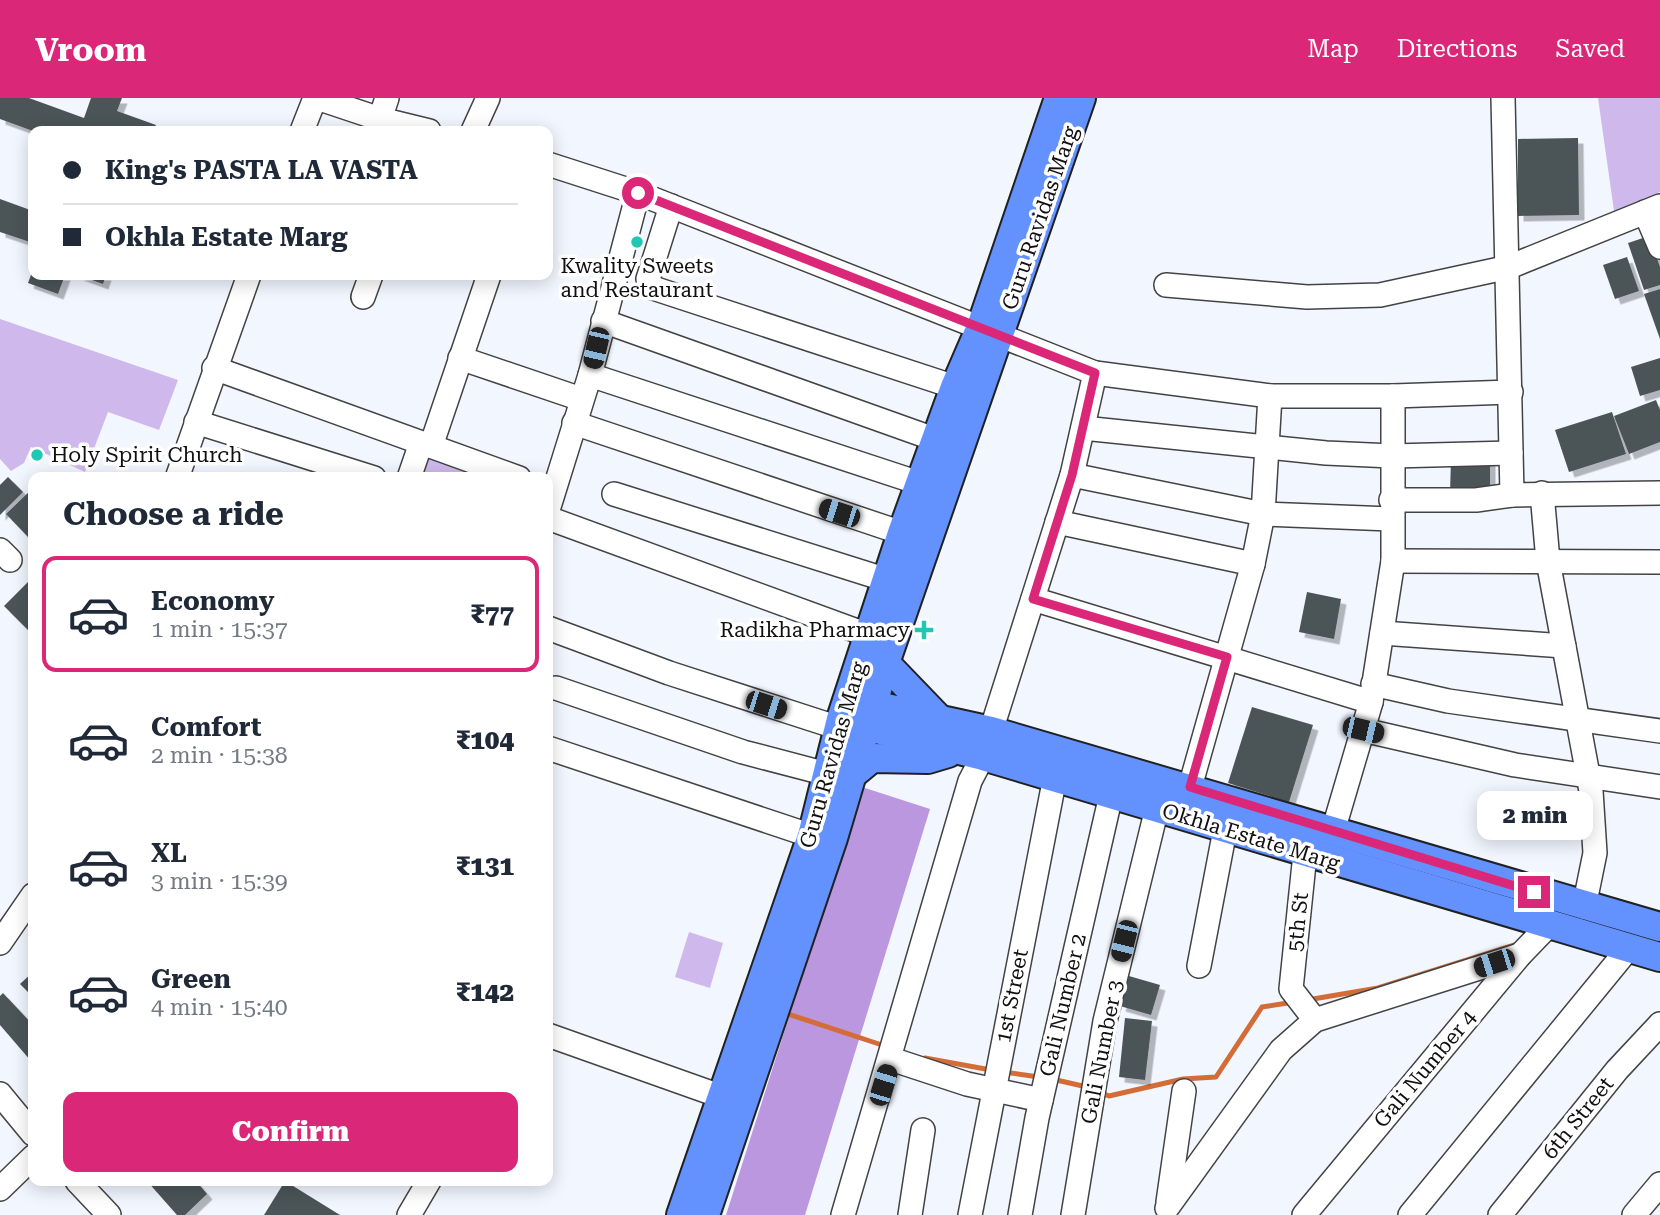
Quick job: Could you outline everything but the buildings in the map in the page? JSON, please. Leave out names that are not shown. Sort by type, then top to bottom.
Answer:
[{"type":"main road","name":"Guru Ravidas Marg","points":[[853,716],[885,663],[990,332],[1059,98]]},
{"type":"main road","name":"Guru Ravidas Marg","points":[[681,1215],[812,836],[838,775],[853,716],[868,635],[919,483],[937,440],[954,387],[990,332],[1082,98]]},
{"type":"main road","points":[[885,663],[937,717]]},
{"type":"main road","name":"Okhla Estate Marg","points":[[853,716],[937,717],[1055,777],[1305,854],[1660,957]]},
{"type":"main road","name":"Okhla Estate Marg","points":[[853,716],[953,750],[987,743],[1190,787],[1584,907],[1660,927]]},
{"type":"main road","points":[[838,775],[872,758],[928,759],[953,750]]},
{"type":"main road","name":"Guru Ravidas Marg","points":[[705,1215],[833,838],[838,775]]},
{"type":"street","points":[[304,126],[316,98],[383,109],[415,126]]},
{"type":"street","points":[[475,126],[488,98]]},
{"type":"street","points":[[1503,98],[1509,267],[1512,495]]},
{"type":"street","points":[[553,166],[638,193],[1095,373],[1270,396],[1511,392]]},
{"type":"street","points":[[553,487],[590,375],[638,193]]},
{"type":"street","points":[[671,206],[648,279],[653,288],[954,387]]},
{"type":"street","points":[[1166,285],[1307,297],[1380,295],[1509,267],[1653,209],[1660,247]]},
{"type":"street","points":[[185,472],[196,422],[247,280]]},
{"type":"street","points":[[363,297],[369,280]]},
{"type":"street","points":[[413,472],[460,358],[487,280]]},
{"type":"street","points":[[603,321],[937,440]]},
{"type":"street","points":[[460,358],[581,399]]},
{"type":"street","points":[[214,368],[503,472]]},
{"type":"street","points":[[843,1215],[891,1059],[970,780],[987,743],[1072,475],[1095,373]]},
{"type":"street","points":[[590,375],[919,483]]},
{"type":"street","points":[[1190,787],[1253,564],[1263,514],[1270,396]]},
{"type":"street","points":[[1333,831],[1372,693],[1393,561],[1393,396]]},
{"type":"street","points":[[196,422],[355,472]]},
{"type":"street","points":[[574,423],[902,533]]},
{"type":"street","points":[[1083,428],[1392,456],[1511,453]]},
{"type":"street","points":[[1072,475],[1263,514],[1391,510],[1542,493],[1660,493]]},
{"type":"street","points":[[1542,493],[1548,561],[1589,776],[1595,853],[1584,907]]},
{"type":"street","points":[[614,494],[887,580]]},
{"type":"street","points":[[553,520],[868,635]]},
{"type":"street","points":[[1057,522],[1253,564]]},
{"type":"street","points":[[1393,561],[1660,562]]},
{"type":"street","points":[[1033,599],[1227,657],[1372,693],[1578,718],[1660,731]]},
{"type":"street","points":[[553,630],[669,673],[853,716]]},
{"type":"street","points":[[1381,633],[1564,646]]},
{"type":"street","points":[[556,688],[743,752],[838,775]]},
{"type":"street","points":[[1363,730],[1515,765],[1660,787]]},
{"type":"street","points":[[553,750],[812,836]]},
{"type":"street","name":"1st Street","points":[[970,1215],[1055,777]]},
{"type":"street","name":"Gali Number 2","points":[[1020,1215],[1041,1100],[1111,795]]},
{"type":"street","name":"Gali Number 3","points":[[1073,1215],[1105,1021],[1157,808]]},
{"type":"street","points":[[1199,966],[1226,830]]},
{"type":"street","name":"5th St","points":[[1305,854],[1291,989],[1315,1020]]},
{"type":"street","points":[[0,943],[28,902]]},
{"type":"street","name":"Gali Number 4","points":[[1304,1215],[1520,955],[1548,926]]},
{"type":"street","points":[[1410,1215],[1628,949]]},
{"type":"street","points":[[1167,1211],[1281,1050],[1315,1020],[1520,955]]},
{"type":"street","name":"6th Street","points":[[1500,1215],[1617,1070],[1660,1024]]},
{"type":"street","points":[[553,1037],[720,1097]]},
{"type":"street","points":[[891,1059],[994,1091],[1041,1100]]},
{"type":"street","points":[[1167,1211],[1184,1091]]},
{"type":"street","points":[[0,1094],[28,1128]]},
{"type":"street","points":[[910,1215],[923,1130]]},
{"type":"street","points":[[0,1189],[28,1162]]},
{"type":"street","points":[[1634,1215],[1660,1184]]},
{"type":"street","points":[[82,1186],[109,1215]]},
{"type":"street","points":[[409,1215],[426,1186]]},
{"type":"shaded area","points":[[1598,98],[1660,98],[1660,192],[1614,211]]},
{"type":"shaded area","points":[[0,319],[178,380],[159,430],[108,412],[85,472],[31,447],[24,463],[11,471],[0,459]]},
{"type":"shaded area","points":[[425,446],[502,472],[416,472]]},
{"type":"shaded area","points":[[862,787],[930,809],[805,1215],[726,1215]]},
{"type":"shaded area","points":[[689,932],[723,943],[710,988],[675,977]]},
{"type":"waterway","points":[[1307,1000],[1378,988],[1521,943]]},
{"type":"waterway","points":[[1099,1092],[1109,1096],[1183,1079],[1216,1077],[1262,1007],[1294,1002]]},
{"type":"waterway","points":[[785,1013],[885,1046]]},
{"type":"waterway","points":[[925,1058],[991,1070]]},
{"type":"waterway","points":[[1004,1072],[1039,1077]]},
{"type":"waterway","points":[[1052,1079],[1087,1087]]},
{"type":"place","name":"Kwality Sweets and Restaurant","points":[[637,242]]},
{"type":"place","name":"Holy Spirit Church","points":[[37,455]]},
{"type":"place","name":"Radikha Pharmacy","points":[[924,630]]},
{"type":"route","points":[[638,193],[1095,373],[1072,475],[1033,599],[1227,657],[1190,787],[1534,892]]}]
